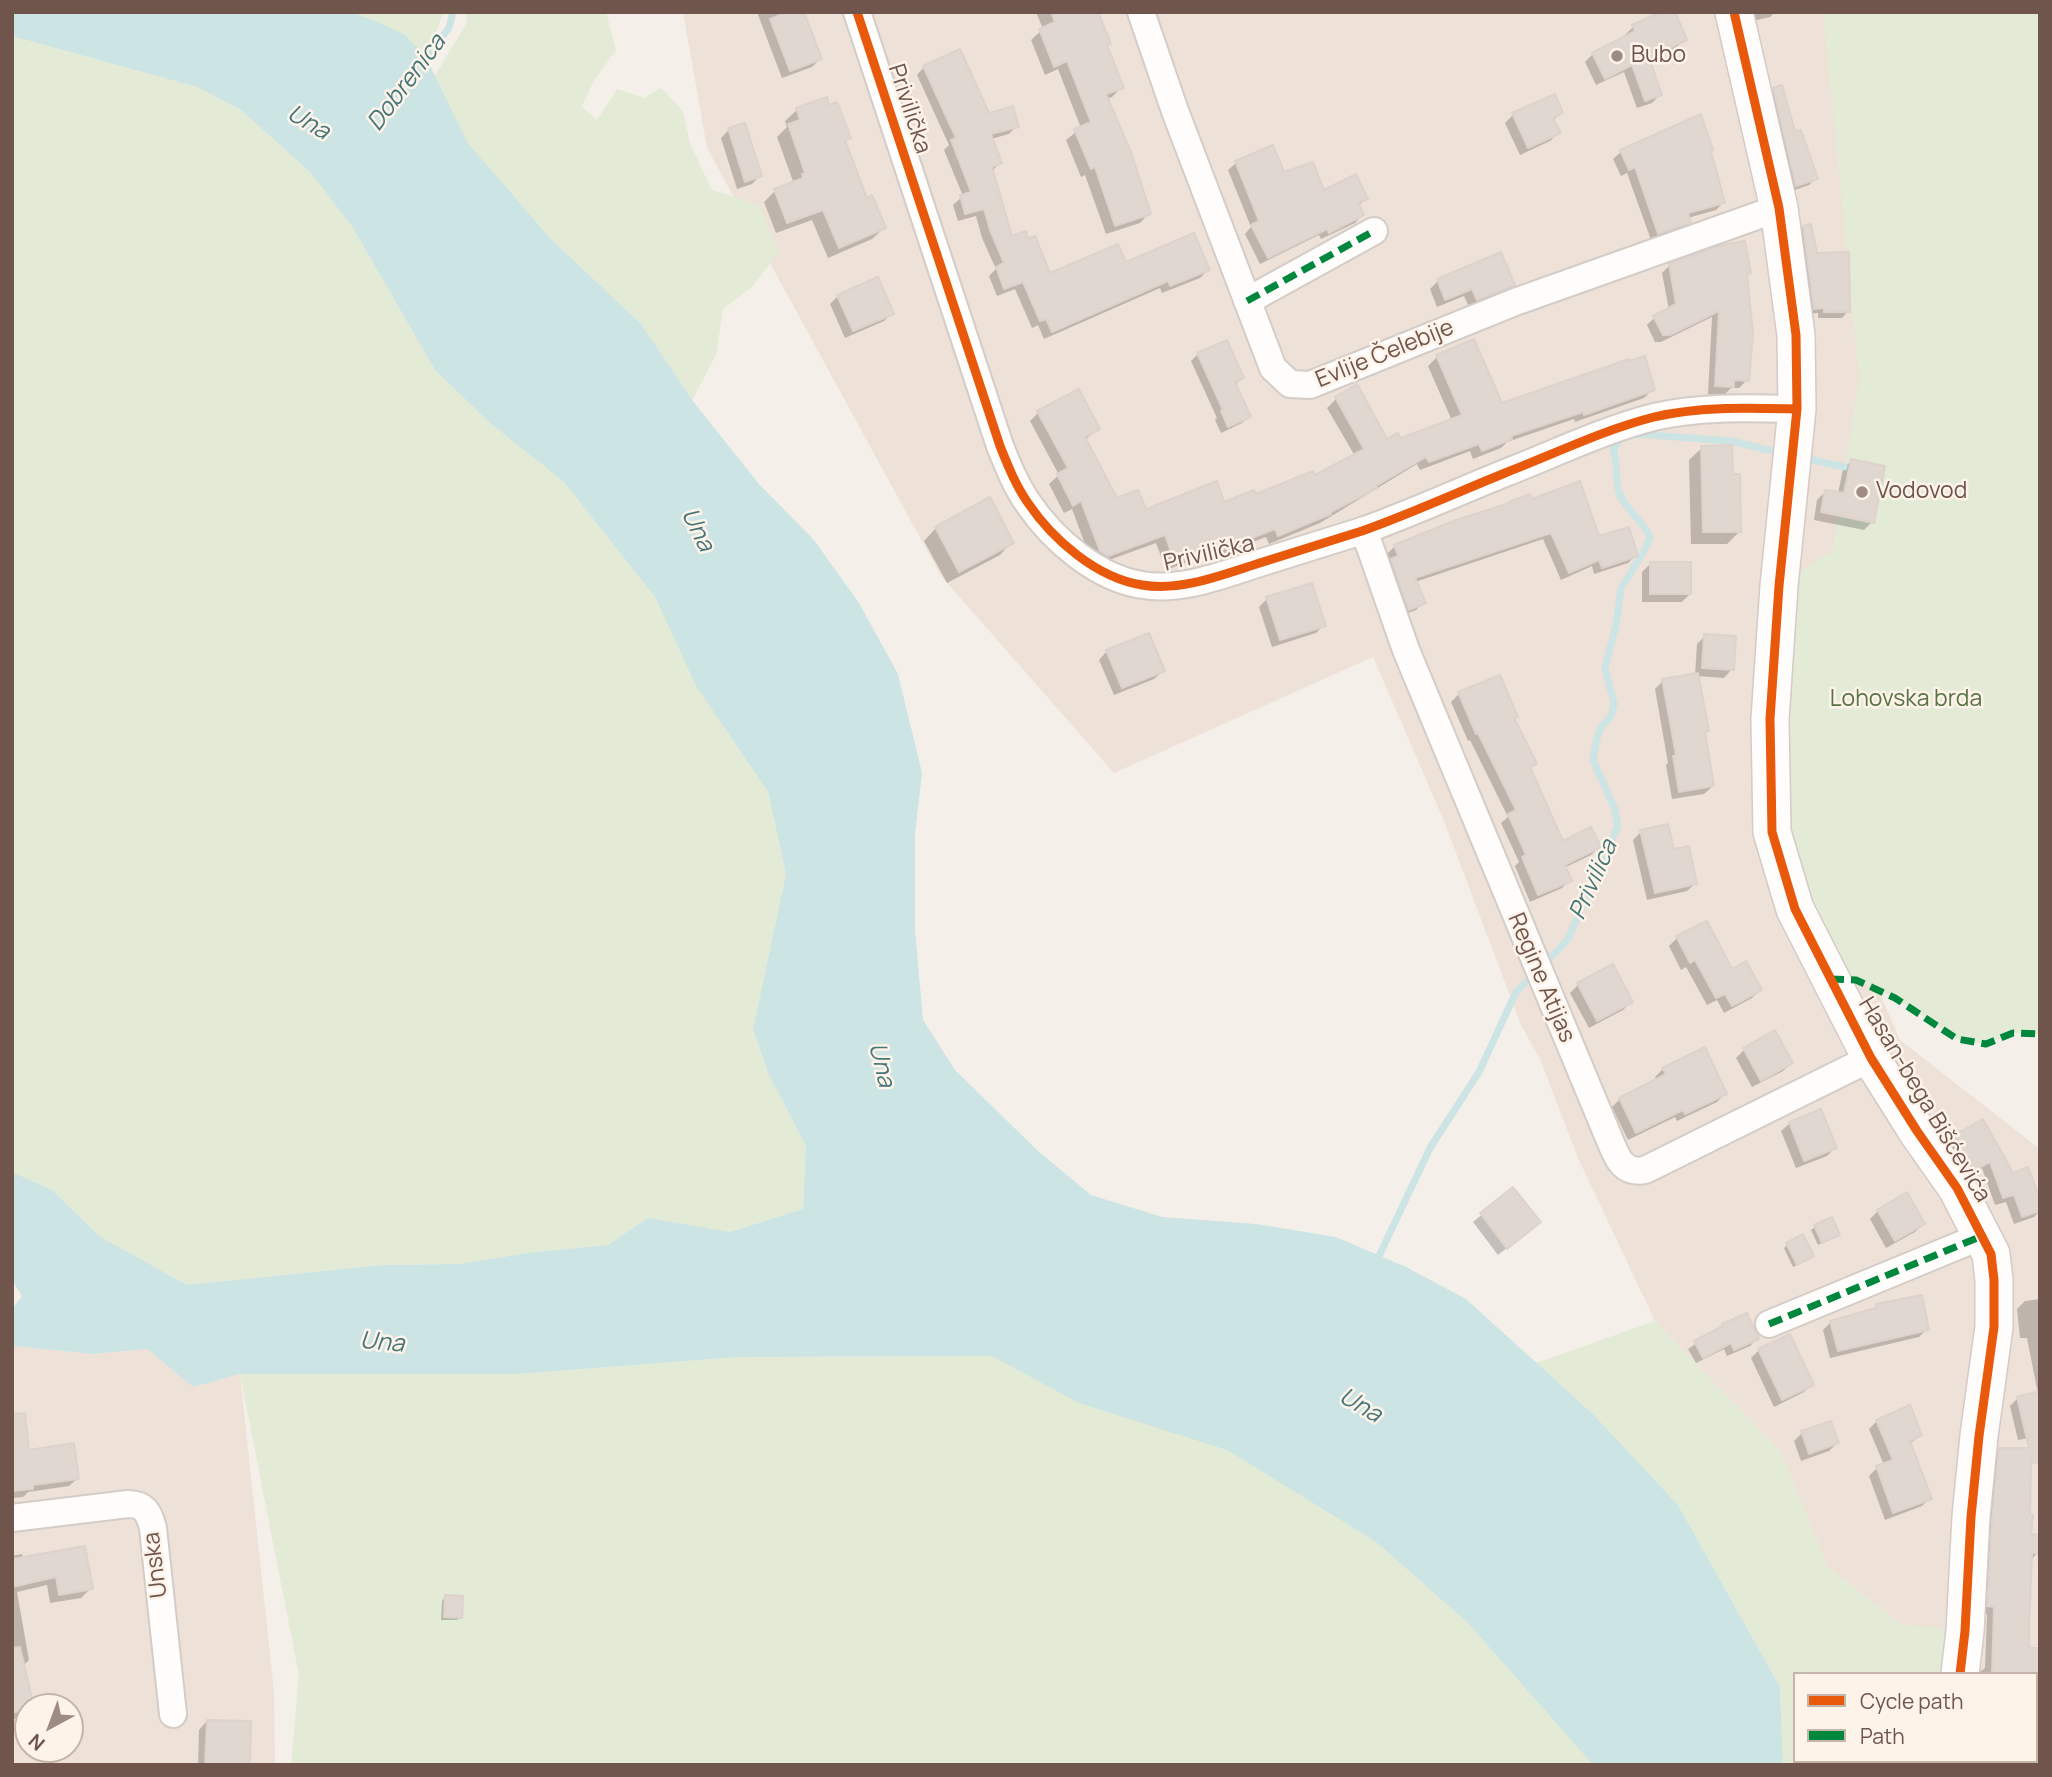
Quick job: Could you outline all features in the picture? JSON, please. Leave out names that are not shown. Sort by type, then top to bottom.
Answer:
[{"type":"street","name":"Privilička","points":[[857,12],[1000,446],[1013,477],[1029,505],[1048,528],[1093,566],[1124,581],[1144,586],[1166,586],[1209,579],[1364,530],[1601,435],[1653,417],[1720,409],[1797,409]]},
{"type":"street","name":"Evlije Čelebije","points":[[1141,12],[1175,111],[1273,368],[1290,384],[1310,385],[1515,302],[1779,208]]},
{"type":"street","points":[[1734,12],[1779,208],[1796,335],[1797,409]]},
{"type":"street","points":[[1247,301],[1374,231]]},
{"type":"street","name":"Hasan-bega Bišćevića","points":[[1797,409],[1779,586],[1770,719],[1772,832],[1795,909],[1871,1058],[1957,1188],[1991,1254],[1994,1327],[1971,1517],[1960,1672]]},
{"type":"street","name":"Regine Atijas","points":[[1364,530],[1406,650],[1611,1143],[1625,1168],[1635,1172],[1645,1170],[1871,1058]]},
{"type":"street","points":[[1769,1324],[1982,1236]]},
{"type":"street","name":"Unska","points":[[12,1518],[128,1504],[137,1504],[147,1511],[153,1528],[173,1714]]},
{"type":"shaded area","points":[[683,12],[1842,12],[1879,348],[1792,793],[1900,1040],[2040,1149],[2040,1765],[1882,1765],[2038,1763],[2038,1672],[1895,1672],[1901,1624],[1828,1567],[1781,1452],[1655,1321],[1578,1158],[1540,1059],[1521,1025],[1444,821],[1373,657],[1114,773],[941,576],[707,148]]},
{"type":"shaded area","points":[[12,1346],[94,1354],[147,1349],[193,1387],[240,1374],[274,1692],[275,1765],[12,1765]]},
{"type":"green space","points":[[331,12],[444,12],[426,57]]},
{"type":"green space","points":[[466,12],[606,12],[616,50],[593,82],[582,107],[597,120],[617,89],[644,98],[661,88],[683,111],[690,144],[712,190],[760,205],[779,252],[752,287],[723,309],[716,355],[692,400],[641,324],[551,239],[467,142],[434,77],[467,23]]},
{"type":"green space","name":"Lohovska brda","points":[[1823,12],[2040,12],[2040,1034],[2013,1033],[1986,1044],[1957,1039],[1895,998],[1856,980],[1830,979],[1782,871],[1779,586],[1832,551],[1859,377]]},
{"type":"green space","points":[[12,36],[197,87],[241,110],[311,173],[353,228],[435,370],[491,424],[564,482],[655,597],[696,686],[768,792],[786,874],[753,1029],[769,1075],[806,1146],[803,1209],[730,1232],[648,1218],[608,1245],[535,1252],[458,1264],[381,1265],[187,1285],[99,1236],[52,1190],[12,1172]]},
{"type":"green space","points":[[1655,1321],[1781,1452],[1828,1567],[1901,1624],[1965,1631],[1960,1672],[1793,1672],[1793,1763],[1950,1765],[1783,1765],[1780,1687],[1678,1505],[1594,1415],[1536,1363]]},
{"type":"green space","points":[[992,1356],[1227,1450],[1376,1542],[1467,1622],[1593,1765],[291,1765],[299,1675],[240,1374],[517,1374],[739,1357]]},
{"type":"water","name":"Una","points":[[12,12],[350,12],[405,35],[426,57],[467,142],[551,239],[641,324],[692,400],[759,484],[814,540],[859,603],[898,674],[922,773],[915,833],[915,930],[923,1020],[955,1070],[1038,1151],[1091,1195],[1162,1217],[1256,1224],[1336,1237],[1406,1267],[1466,1299],[1594,1415],[1678,1505],[1780,1687],[1783,1765],[1593,1765],[1467,1622],[1376,1542],[1227,1450],[1079,1403],[992,1356],[739,1357],[517,1374],[240,1374],[193,1387],[147,1349],[94,1354],[12,1346],[12,1309],[22,1296],[12,1280],[12,1172],[52,1190],[99,1236],[187,1285],[381,1265],[458,1264],[535,1252],[608,1245],[648,1218],[730,1232],[803,1209],[806,1146],[769,1075],[753,1029],[786,874],[768,792],[696,686],[655,597],[564,482],[491,424],[435,370],[353,228],[311,173],[241,110],[197,87],[12,36]]},
{"type":"building","points":[[787,12],[804,12],[822,59],[790,71],[770,19]]},
{"type":"building","points":[[1051,12],[1098,12],[1111,44],[1107,45],[1124,88],[1106,94],[1131,152],[1151,214],[1115,226],[1095,167],[1091,169],[1074,129],[1091,122],[1067,61],[1054,67],[1039,29],[1055,22]]},
{"type":"building","points":[[1661,12],[1675,12],[1687,40],[1649,58],[1662,95],[1645,101],[1632,65],[1605,79],[1592,53],[1635,31],[1632,25]]},
{"type":"building","points":[[960,49],[989,113],[1013,106],[1019,127],[991,134],[1002,163],[992,167],[1012,236],[1026,231],[1028,239],[1035,236],[1050,273],[1118,244],[1126,262],[1194,233],[1210,270],[1170,286],[1168,281],[1052,332],[1046,319],[1040,321],[1023,282],[1004,289],[996,267],[1004,263],[984,209],[965,214],[960,195],[971,192],[951,140],[956,138],[923,66]]},
{"type":"building","points":[[1782,85],[1795,131],[1801,130],[1818,179],[1796,186],[1773,88]]},
{"type":"building","points":[[1555,94],[1563,113],[1553,118],[1561,133],[1528,148],[1512,113]]},
{"type":"building","points":[[827,97],[829,105],[837,102],[851,138],[845,140],[867,198],[872,195],[886,228],[839,248],[823,210],[787,223],[774,189],[803,178],[802,174],[805,173],[788,124],[800,120],[796,108]]},
{"type":"building","points":[[1701,114],[1713,150],[1711,151],[1725,203],[1688,213],[1691,222],[1658,234],[1635,167],[1629,170],[1620,150]]},
{"type":"building","points":[[745,123],[762,176],[745,182],[728,128]]},
{"type":"building","points":[[1273,145],[1284,172],[1313,162],[1324,190],[1356,174],[1368,199],[1358,203],[1364,215],[1329,233],[1327,229],[1268,258],[1251,225],[1259,221],[1235,161]]},
{"type":"building","points":[[1811,224],[1817,253],[1849,252],[1850,312],[1824,312],[1824,308],[1814,309],[1803,226]]},
{"type":"building","points":[[1745,241],[1751,273],[1747,274],[1753,334],[1749,381],[1734,380],[1734,387],[1715,386],[1719,311],[1670,335],[1663,335],[1653,316],[1676,304],[1669,264],[1722,245]]},
{"type":"building","points":[[1501,252],[1515,285],[1477,300],[1472,289],[1445,300],[1437,279]]},
{"type":"building","points":[[878,277],[894,314],[853,331],[837,295]]},
{"type":"building","points":[[1474,339],[1502,403],[1629,359],[1645,356],[1655,390],[1584,415],[1583,412],[1511,436],[1512,439],[1482,451],[1479,444],[1429,462],[1426,457],[1331,514],[1278,536],[1275,529],[1223,549],[1221,545],[1175,563],[1165,535],[1108,556],[1100,551],[1081,501],[1073,506],[1057,474],[1068,468],[1037,411],[1079,389],[1100,429],[1085,437],[1117,498],[1138,490],[1146,509],[1217,481],[1224,502],[1254,490],[1256,494],[1313,471],[1315,475],[1364,449],[1335,397],[1357,384],[1387,439],[1398,433],[1401,438],[1462,415],[1436,355]]},
{"type":"building","points":[[1227,340],[1244,378],[1235,382],[1251,417],[1228,427],[1197,353]]},
{"type":"building","points":[[1732,445],[1733,474],[1740,474],[1741,532],[1703,532],[1701,446]]},
{"type":"building","name":"Vodovod","points":[[1851,459],[1885,466],[1874,523],[1821,512],[1825,490],[1844,493]]},
{"type":"building","points":[[1580,481],[1599,536],[1629,527],[1638,556],[1602,568],[1599,560],[1569,573],[1551,533],[1415,578],[1426,603],[1409,610],[1391,559],[1398,556],[1394,545],[1530,494],[1532,499]]},
{"type":"building","points":[[990,497],[1014,543],[959,572],[935,527]]},
{"type":"building","points":[[1650,562],[1691,562],[1691,594],[1650,594]]},
{"type":"building","points":[[1312,583],[1326,626],[1280,640],[1266,597]]},
{"type":"building","points":[[1149,633],[1165,671],[1122,688],[1106,650]]},
{"type":"building","points":[[1704,634],[1736,636],[1734,670],[1702,668]]},
{"type":"building","points":[[1698,673],[1709,731],[1705,732],[1714,786],[1679,792],[1673,756],[1676,755],[1662,679]]},
{"type":"building","points":[[1500,675],[1518,717],[1514,718],[1537,764],[1530,767],[1563,841],[1591,827],[1601,847],[1565,865],[1572,881],[1538,895],[1522,857],[1526,855],[1508,814],[1516,810],[1478,733],[1476,734],[1458,692]]},
{"type":"building","points":[[1668,824],[1674,849],[1689,846],[1697,884],[1655,893],[1640,830]]},
{"type":"building","points":[[1707,921],[1732,969],[1746,961],[1762,990],[1732,1006],[1725,994],[1716,998],[1695,960],[1690,963],[1676,936]]},
{"type":"building","points":[[1613,964],[1633,1002],[1597,1021],[1577,983]]},
{"type":"building","points":[[1775,1030],[1793,1063],[1761,1081],[1743,1048]]},
{"type":"building","points":[[1705,1047],[1727,1094],[1685,1114],[1683,1110],[1636,1133],[1619,1098],[1666,1074],[1662,1068]]},
{"type":"building","points":[[1821,1109],[1837,1148],[1804,1161],[1789,1122]]},
{"type":"building","points":[[1983,1119],[2013,1173],[2028,1167],[2040,1199],[2040,1211],[2022,1217],[2014,1195],[2003,1198],[1990,1162],[1971,1172],[1951,1137]]},
{"type":"building","points":[[1513,1187],[1541,1222],[1507,1249],[1480,1213]]},
{"type":"building","points":[[1907,1192],[1925,1224],[1895,1241],[1877,1210]]},
{"type":"building","points":[[1832,1217],[1840,1235],[1822,1243],[1814,1225]]},
{"type":"building","points":[[1803,1234],[1814,1256],[1797,1265],[1786,1243]]},
{"type":"building","points":[[1922,1295],[1929,1330],[1838,1351],[1830,1321],[1876,1308],[1876,1304]]},
{"type":"building","points":[[1747,1313],[1759,1339],[1734,1350],[1731,1343],[1703,1358],[1694,1341]]},
{"type":"building","points":[[1790,1334],[1814,1385],[1782,1400],[1758,1349]]},
{"type":"building","points":[[2040,1391],[2040,1462],[2032,1463],[2031,1459],[2030,1515],[2033,1515],[2031,1534],[2040,1535],[2040,1542],[2039,1554],[2032,1553],[2029,1648],[2040,1648],[2040,1674],[1992,1672],[1994,1607],[1987,1606],[1999,1448],[2029,1448],[2017,1397]]},
{"type":"building","points":[[1910,1405],[1922,1435],[1910,1441],[1932,1499],[1893,1513],[1876,1466],[1893,1460],[1876,1420]]},
{"type":"building","points":[[25,1413],[29,1450],[74,1443],[79,1479],[33,1485],[33,1489],[12,1491],[12,1414]]},
{"type":"building","points":[[1831,1421],[1839,1443],[1809,1454],[1801,1431]]},
{"type":"building","points":[[85,1546],[93,1589],[59,1595],[56,1577],[12,1587],[12,1559]]},
{"type":"building","points":[[445,1595],[463,1596],[462,1618],[444,1617]]},
{"type":"building","points":[[20,1647],[31,1693],[14,1693],[12,1713],[12,1648]]},
{"type":"building","points":[[207,1720],[251,1721],[250,1765],[205,1765]]},
{"type":"waterway","name":"Dobrenica","points":[[420,64],[449,28],[453,12]]},
{"type":"waterway","name":"Privilica","points":[[1544,965],[1568,939],[1618,826],[1614,807],[1593,760],[1601,727],[1611,716],[1614,703],[1605,668],[1616,625],[1621,588],[1650,538],[1620,495],[1613,450],[1620,439],[1636,434],[1731,441],[1781,453]]},
{"type":"waterway","name":"Privilica","points":[[1803,458],[1844,467]]},
{"type":"waterway","name":"Privilica","points":[[1377,1265],[1430,1148],[1479,1072],[1516,992],[1535,973]]},
{"type":"marked path","points":[[1247,301],[1374,231]]},
{"type":"marked path","points":[[1830,979],[1856,980],[1895,998],[1957,1039],[1986,1044],[2013,1033],[2040,1034]]},
{"type":"marked path","points":[[1769,1324],[1982,1236]]},
{"type":"cycle path","points":[[857,12],[1000,446],[1016,483],[1038,517],[1063,543],[1093,566],[1125,581],[1142,585],[1173,586],[1205,580],[1362,531],[1579,443],[1654,417],[1707,409],[1797,409]]},
{"type":"cycle path","points":[[1734,12],[1779,208],[1796,335],[1797,409],[1779,586],[1770,719],[1772,832],[1795,909],[1871,1058],[1957,1188],[1991,1254],[1994,1327],[1971,1517],[1960,1672]]},
{"type":"place","name":"Bubo","points":[[1617,56]]},
{"type":"place","name":"Vodovod","points":[[1862,492]]}]
